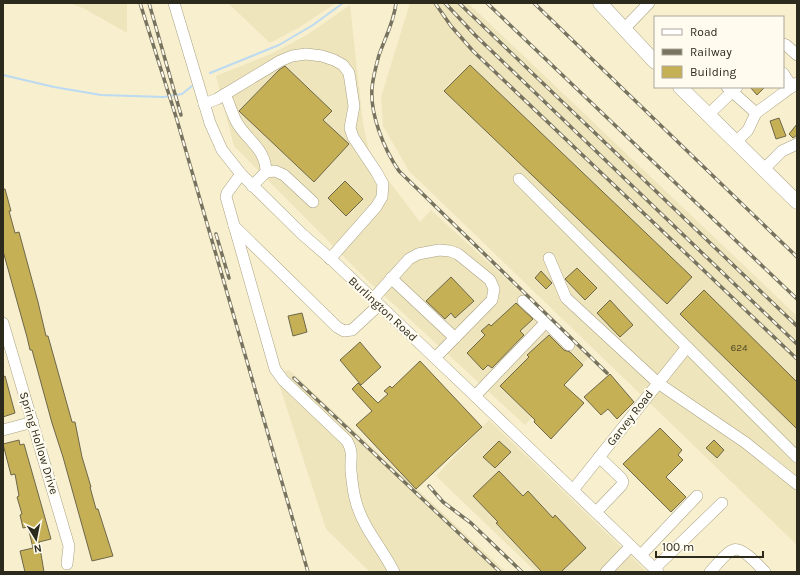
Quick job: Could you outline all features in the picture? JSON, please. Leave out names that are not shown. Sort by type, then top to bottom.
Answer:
[{"type":"main road","points":[[600,3],[654,61]]},
{"type":"main road","points":[[683,88],[708,115],[797,202]]},
{"type":"street","name":"Burlington Road","points":[[174,3],[210,124],[222,150],[241,174],[302,234],[376,302],[656,570]]},
{"type":"street","points":[[624,29],[649,3]]},
{"type":"street","points":[[784,44],[797,55]]},
{"type":"street","points":[[204,104],[217,99],[280,61],[292,56],[306,54],[322,56],[343,65],[349,73],[354,106],[350,128],[353,137],[377,172],[383,184],[382,197],[376,207],[330,259]]},
{"type":"street","points":[[736,142],[748,130],[756,113],[794,85],[784,74]]},
{"type":"street","points":[[708,115],[729,96],[732,88],[756,113]]},
{"type":"street","points":[[225,94],[236,122],[262,153],[266,172]]},
{"type":"street","points":[[763,170],[782,151],[797,144]]},
{"type":"street","points":[[252,186],[266,172],[275,172],[284,175],[313,202]]},
{"type":"street","points":[[241,174],[226,193],[226,197],[275,370],[283,380],[347,441],[351,447],[351,469],[356,502],[365,525],[394,572]]},
{"type":"street","points":[[519,179],[797,457]]},
{"type":"street","points":[[233,225],[337,326],[344,331],[352,330],[376,302],[391,278],[409,259],[418,254],[439,250],[450,251],[458,254],[490,280],[494,289],[492,300],[435,358]]},
{"type":"street","points":[[549,258],[566,298],[658,383],[746,442],[797,484]]},
{"type":"street","points":[[391,278],[455,338]]},
{"type":"street","points":[[523,301],[569,345]]},
{"type":"street","points":[[475,396],[546,322]]},
{"type":"street","name":"Spring Hollow Drive","points":[[3,323],[69,546],[66,564]]},
{"type":"street","name":"Garvey Road","points":[[573,490],[687,347]]},
{"type":"street","points":[[3,430],[33,422]]},
{"type":"street","points":[[596,512],[623,482],[621,478],[599,457]]},
{"type":"street","points":[[641,555],[696,496]]},
{"type":"street","points":[[656,570],[722,503]]},
{"type":"street","points":[[606,572],[631,546]]},
{"type":"street","points":[[710,572],[730,551],[736,549],[742,551],[765,572]]},
{"type":"shaded area","points":[[70,3],[127,3],[127,33],[85,9]]},
{"type":"shaded area","points":[[228,3],[336,3],[300,27],[270,43]]},
{"type":"shaded area","points":[[410,3],[468,3],[797,316],[797,545],[409,171],[383,126],[381,97]]},
{"type":"shaded area","points":[[350,5],[363,123],[370,156],[420,222],[431,210],[590,356],[525,425],[367,280],[234,146],[216,76],[271,54],[307,35]]},
{"type":"shaded area","points":[[289,370],[506,572],[370,572],[326,529],[276,375]]},
{"type":"shaded area","points":[[489,420],[647,572],[536,572],[436,476]]},
{"type":"building","points":[[470,65],[692,277],[667,304],[444,91]]},
{"type":"building","points":[[285,66],[332,111],[323,120],[349,144],[314,182],[239,111],[279,70]]},
{"type":"building","points":[[751,88],[764,88],[757,95]]},
{"type":"building","points":[[779,118],[786,136],[776,139],[770,121]]},
{"type":"building","points":[[797,124],[797,135],[793,138],[789,134]]},
{"type":"building","points":[[345,181],[363,199],[346,216],[328,198]]},
{"type":"building","points":[[3,189],[5,189],[11,211],[9,211],[15,233],[19,232],[46,336],[48,336],[72,422],[75,422],[82,457],[96,509],[98,509],[113,556],[92,561],[32,350],[30,350],[3,251]]},
{"type":"building","points":[[577,268],[597,288],[585,300],[565,279]]},
{"type":"building","points":[[541,271],[552,283],[546,289],[535,278]]},
{"type":"building","points":[[451,277],[474,301],[455,318],[451,313],[445,319],[426,301]]},
{"type":"building","points":[[704,290],[797,382],[797,429],[680,314]]},
{"type":"building","points":[[610,300],[633,325],[620,337],[597,313]]},
{"type":"building","points":[[516,303],[533,319],[520,331],[524,335],[492,368],[488,365],[483,370],[467,353],[485,335],[481,331],[489,324],[491,326]]},
{"type":"building","points":[[302,313],[307,332],[293,336],[288,316]]},
{"type":"building","points":[[549,335],[564,350],[570,352],[583,365],[564,385],[584,403],[551,439],[534,422],[535,420],[500,386],[529,357],[527,355]]},
{"type":"building","points":[[360,342],[381,367],[361,385],[340,360]]},
{"type":"building","points":[[420,361],[482,427],[416,489],[356,425],[372,411],[352,389],[358,383],[378,403],[388,394],[384,391],[390,386],[392,388]]},
{"type":"building","points":[[610,374],[634,402],[617,419],[608,409],[601,415],[584,397]]},
{"type":"building","points":[[5,376],[15,413],[3,417],[3,377]]},
{"type":"building","points":[[660,428],[682,450],[678,455],[683,460],[666,477],[686,497],[671,512],[623,464]]},
{"type":"building","points":[[19,440],[20,445],[24,444],[51,539],[39,542],[44,572],[25,572],[20,551],[33,548],[28,527],[23,528],[20,515],[22,514],[17,497],[19,496],[15,474],[11,475],[3,444]]},
{"type":"building","points":[[714,440],[724,450],[717,458],[706,448]]},
{"type":"building","points":[[499,441],[511,452],[495,468],[483,457]]},
{"type":"building","points":[[499,471],[523,496],[528,491],[553,518],[555,515],[586,548],[561,572],[542,572],[473,496]]},
{"type":"waterway","points":[[210,73],[279,45],[313,25],[343,3]]},
{"type":"waterway","points":[[3,75],[54,87],[101,95],[164,97],[182,94],[192,86]]},
{"type":"railway","points":[[140,3],[177,120],[308,572]]},
{"type":"railway","points":[[149,3],[181,115]]},
{"type":"railway","points":[[396,3],[391,23],[379,55],[372,88],[373,109],[379,131],[393,162],[399,171],[607,373]]},
{"type":"railway","points":[[435,3],[451,26],[473,51],[797,359]]},
{"type":"railway","points":[[445,3],[475,35],[797,344]]},
{"type":"railway","points":[[459,3],[797,326]]},
{"type":"railway","points":[[487,3],[797,299]]},
{"type":"railway","points":[[534,3],[797,257]]},
{"type":"railway","points":[[216,234],[229,278]]},
{"type":"railway","points":[[294,378],[500,572]]},
{"type":"railway","points":[[429,486],[443,502],[471,523],[522,572]]}]
